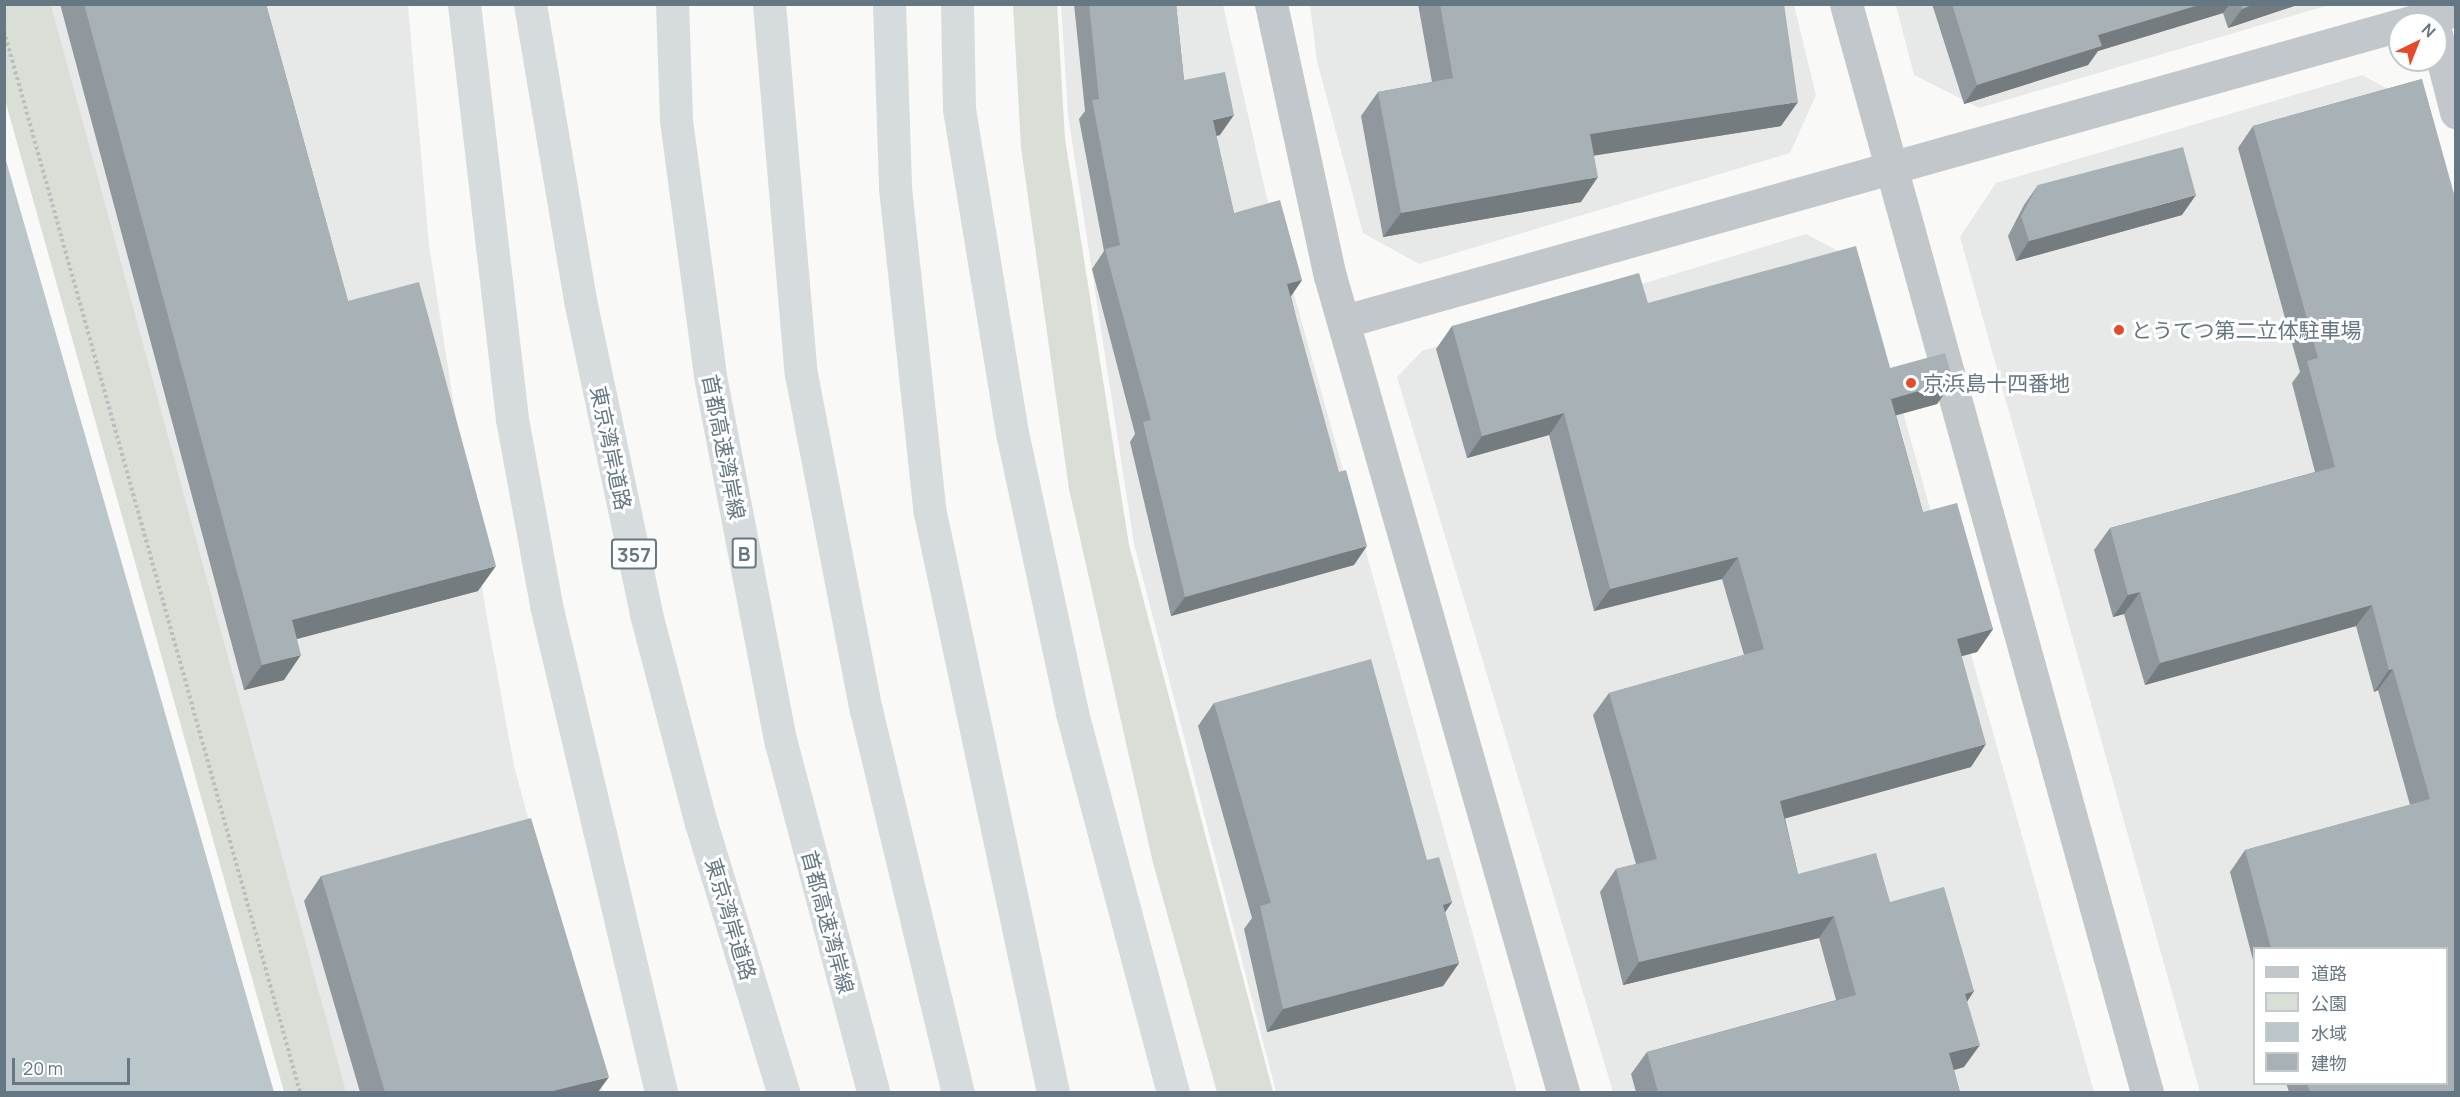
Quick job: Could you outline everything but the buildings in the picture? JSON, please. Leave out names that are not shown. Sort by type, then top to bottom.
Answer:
[{"type":"highway","points":[[464,4],[519,454],[546,605],[661,1092]]},
{"type":"highway","name":"東京湾岸道路","points":[[530,4],[580,300],[646,614],[701,823],[783,1092]]},
{"type":"highway","name":"首都高速湾岸線","points":[[672,4],[676,120],[710,376],[781,743],[873,1092]]},
{"type":"highway","points":[[769,4],[801,374],[866,710],[958,1092]]},
{"type":"highway","points":[[889,4],[895,188],[930,513],[1053,1092]]},
{"type":"highway","points":[[957,4],[959,109],[1013,437],[1071,712],[1173,1092]]},
{"type":"street","points":[[1271,4],[1330,276],[1345,321],[1563,1092]]},
{"type":"street","points":[[1846,4],[1888,168],[2147,1092]]},
{"type":"street","points":[[1345,321],[1888,168],[2388,31]]},
{"type":"street","points":[[2443,72],[2456,112]]},
{"type":"path","points":[[4,31],[300,1092]]},
{"type":"shaded area","points":[[51,5],[408,5],[429,245],[486,612],[514,766],[603,1092],[339,1092]]},
{"type":"shaded area","points":[[1061,5],[1223,5],[1266,194],[1517,1092],[1276,1092],[1134,544],[1068,115]]},
{"type":"shaded area","points":[[1310,5],[1794,5],[1816,95],[1790,153],[1419,264],[1363,233],[1317,61]]},
{"type":"shaded area","points":[[1896,5],[2329,5],[1979,108],[1914,75]]},
{"type":"shaded area","points":[[2362,75],[2414,103],[2456,249],[2455,1092],[2200,1092],[1960,237],[1996,183]]},
{"type":"shaded area","points":[[1806,234],[1861,263],[2094,1092],[1613,1092],[1397,377],[1422,351]]},
{"type":"green space","points":[[4,5],[51,5],[346,1092],[284,1092],[5,100]]},
{"type":"green space","points":[[1013,5],[1057,5],[1065,139],[1129,545],[1273,1092],[1217,1092],[1153,863],[1069,489],[1021,147]]},
{"type":"water","points":[[5,157],[274,1092],[5,1092]]},
{"type":"place","name":"とうてつ第二立体駐車場","points":[[2119,330]]},
{"type":"place","name":"京浜島十四番地","points":[[1911,383]]}]
